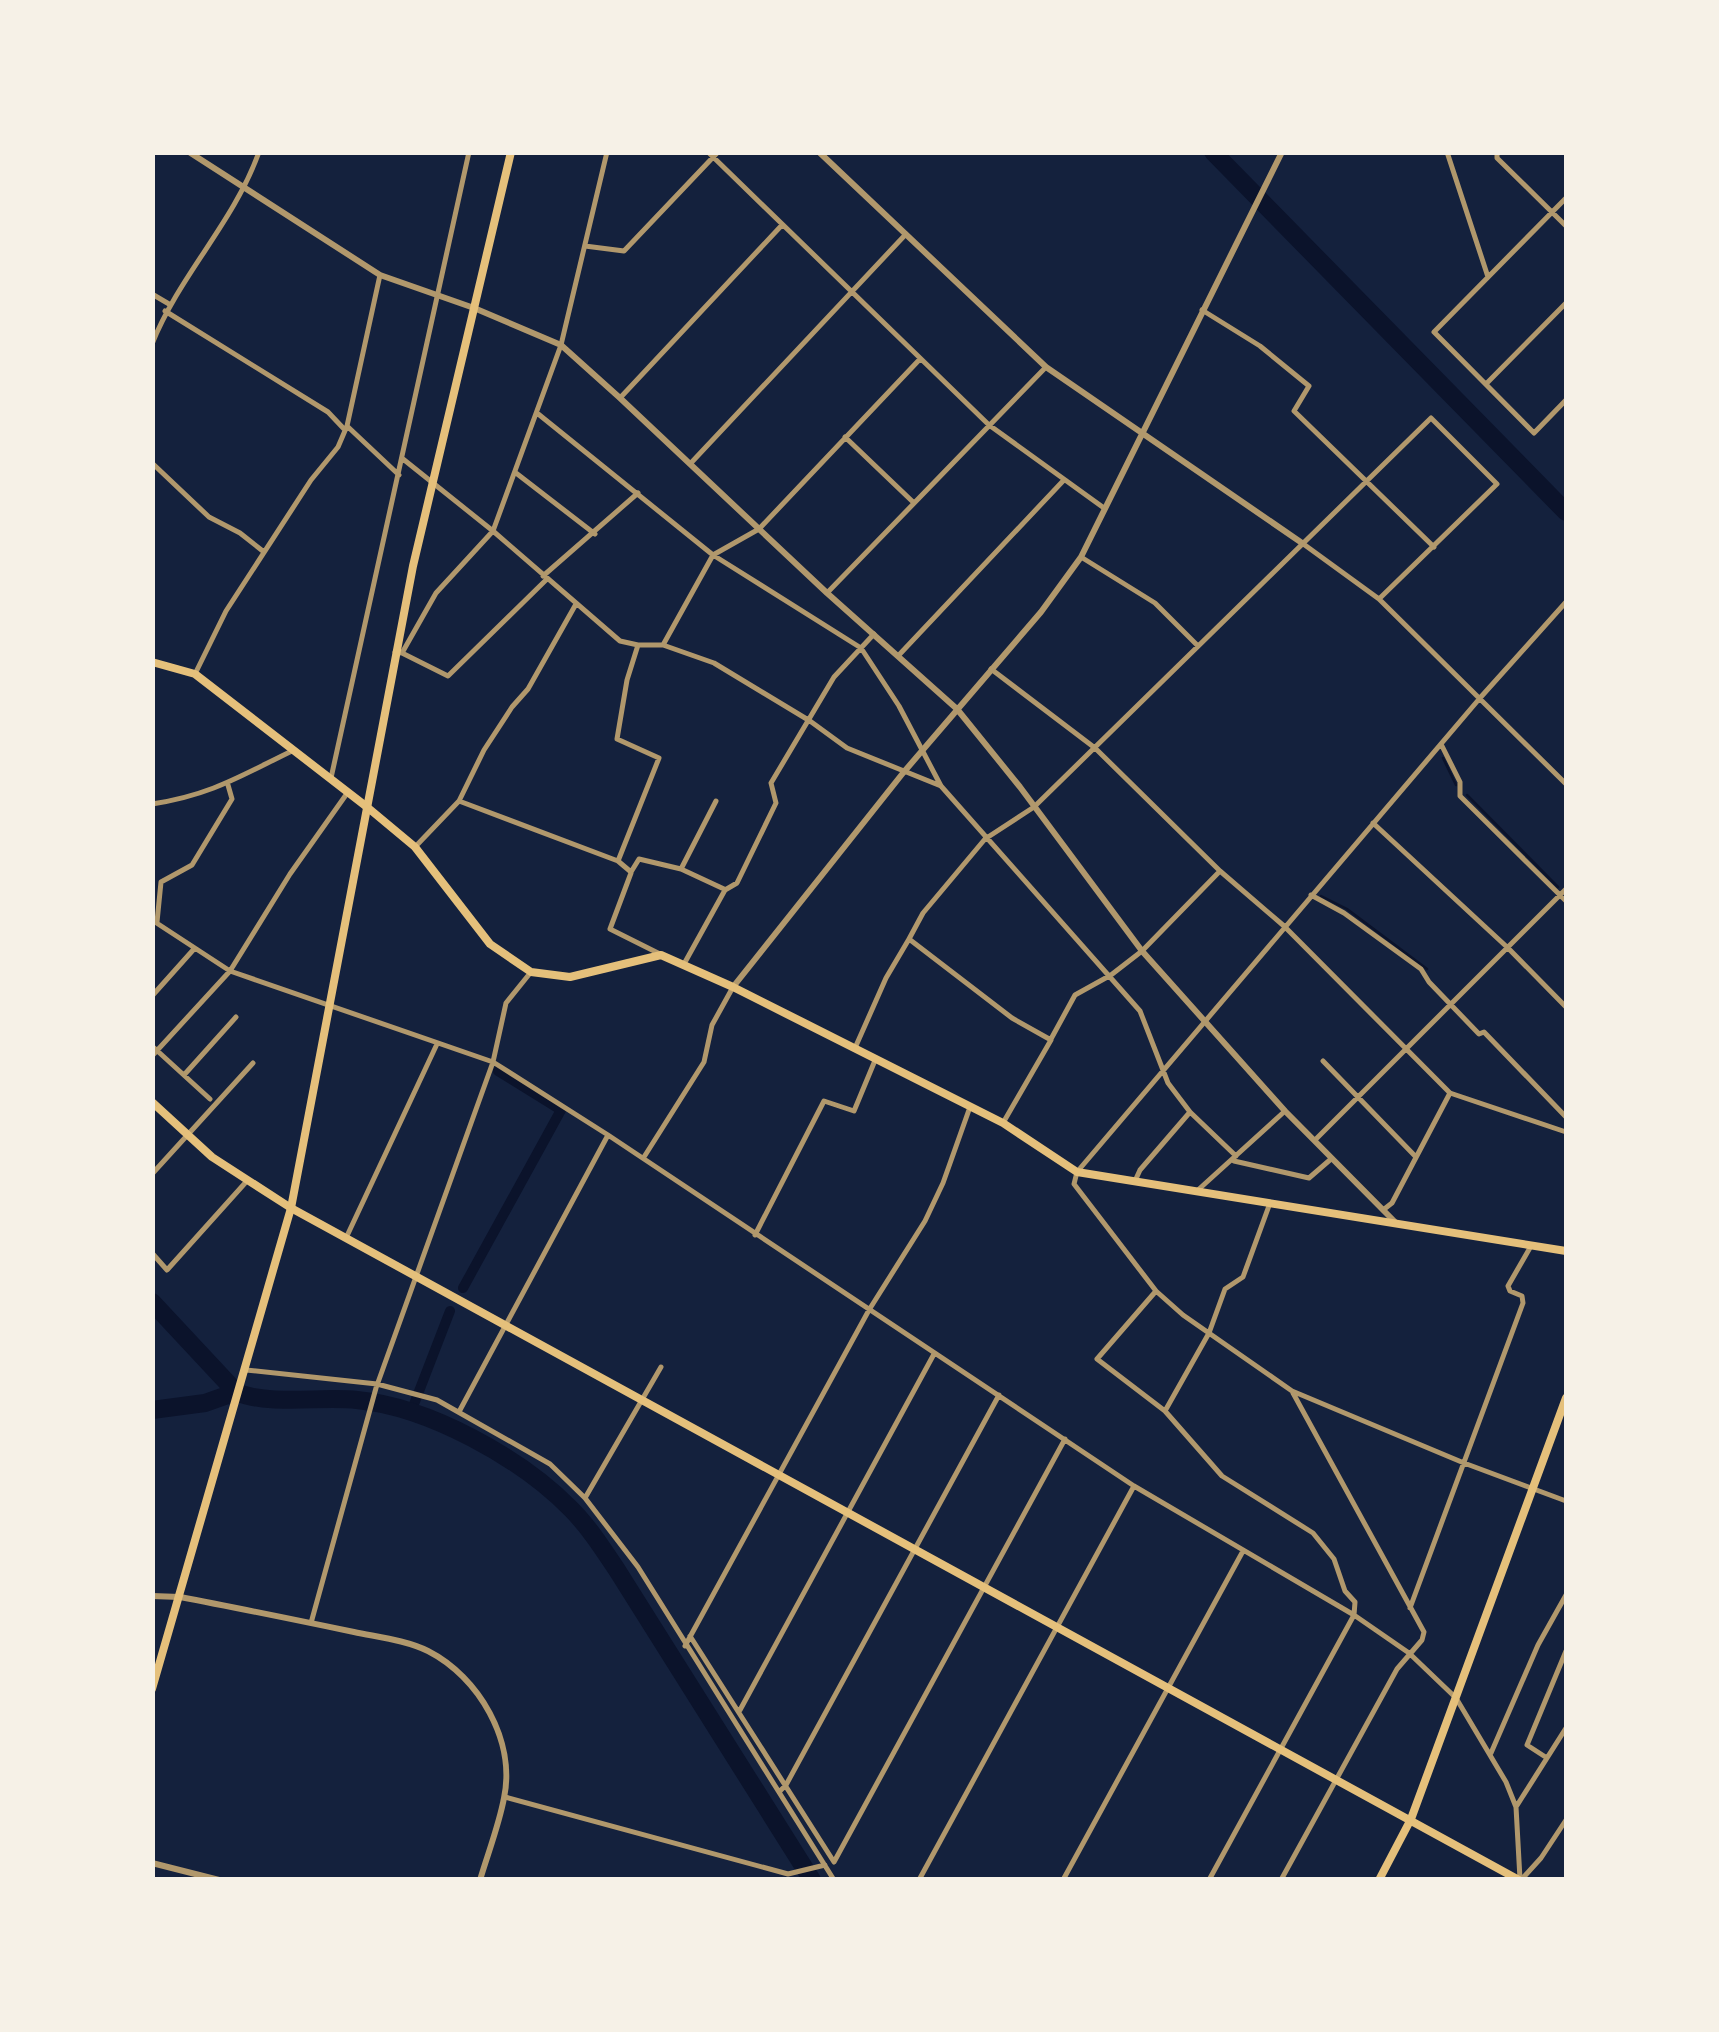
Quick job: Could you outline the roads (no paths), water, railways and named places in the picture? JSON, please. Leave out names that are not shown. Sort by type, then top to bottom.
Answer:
[{"type":"main road","points":[[152,1689],[291,1208],[433,483],[510,152]]},
{"type":"main road","points":[[152,662],[195,674],[331,778],[415,847],[490,944],[531,972],[570,977],[661,954],[733,986],[1004,1124],[1077,1172],[1566,1251]]},
{"type":"main road","points":[[152,1102],[246,1182],[291,1208],[1518,1879]]},
{"type":"main road","points":[[1379,1880],[1411,1820],[1566,1398]]},
{"type":"street","points":[[189,152],[380,275],[474,308],[561,345],[956,709],[1142,951],[1285,1111],[1394,1222]]},
{"type":"street","points":[[152,344],[167,308],[246,188],[259,152]]},
{"type":"street","points":[[331,778],[469,152]]},
{"type":"street","points":[[608,152],[561,345],[493,531],[436,593],[398,652],[448,676],[545,578],[638,493]]},
{"type":"street","points":[[818,152],[1046,367],[1379,600],[1566,784]]},
{"type":"street","points":[[826,160],[834,152]]},
{"type":"street","points":[[644,1157],[704,1062],[712,1025],[733,986],[903,773],[1041,612],[1080,557],[1202,310],[1270,183],[1282,152]]},
{"type":"street","points":[[1447,152],[1488,277]]},
{"type":"street","points":[[1497,152],[1497,158],[1566,226]]},
{"type":"street","points":[[585,246],[624,251],[713,154],[989,425],[1104,508]]},
{"type":"street","points":[[1566,198],[1434,332],[1534,433],[1566,400]]},
{"type":"street","points":[[620,398],[782,225]]},
{"type":"street","points":[[690,464],[906,234]]},
{"type":"street","points":[[195,674],[226,611],[311,480],[338,447],[346,428],[380,275]]},
{"type":"street","points":[[152,294],[167,308],[328,412],[399,475]]},
{"type":"street","points":[[1486,384],[1566,303]]},
{"type":"street","points":[[1202,310],[1260,346],[1309,386],[1294,411],[1434,547]]},
{"type":"street","points":[[663,644],[713,555],[759,529],[920,358]]},
{"type":"street","points":[[827,593],[1046,367]]},
{"type":"street","points":[[537,413],[713,555],[862,648],[899,706],[941,786],[1140,1011],[1163,1071],[1190,1112],[1235,1159],[1280,1174],[1310,1178],[1332,1158]]},
{"type":"street","points":[[855,1048],[886,978],[923,912],[985,839],[1034,806],[1431,418],[1497,484],[1379,600]]},
{"type":"street","points":[[846,436],[914,502]]},
{"type":"street","points":[[403,459],[620,641],[663,644],[714,663],[847,748],[941,786]]},
{"type":"street","points":[[152,464],[208,517],[240,533],[264,552]]},
{"type":"street","points":[[516,474],[595,534]]},
{"type":"street","points":[[898,656],[1063,481]]},
{"type":"street","points":[[1080,557],[1155,603],[1198,646]]},
{"type":"street","points":[[1566,602],[1284,926],[1077,1172],[1074,1184],[1156,1291],[1292,1390],[1464,1463],[1566,1500]]},
{"type":"street","points":[[415,847],[459,801],[484,750],[542,668],[576,604]]},
{"type":"street","points":[[684,964],[725,890],[738,883],[776,803],[771,783],[834,676],[874,634]]},
{"type":"street","points":[[618,861],[659,758],[617,739],[627,680],[638,645]]},
{"type":"street","points":[[992,670],[1095,748],[1220,870],[1284,926],[1450,1093],[1566,1132]]},
{"type":"street","points":[[1441,744],[1460,782],[1460,796],[1566,902]]},
{"type":"street","points":[[152,804],[228,785],[294,750]]},
{"type":"street","points":[[228,785],[232,799],[192,864],[162,882],[155,921],[230,971],[493,1062],[644,1157],[1134,1486],[1354,1615],[1409,1653],[1456,1698],[1516,1807],[1518,1879]]},
{"type":"street","points":[[210,1098],[154,1051],[230,971],[290,874],[348,792]]},
{"type":"street","points":[[459,801],[618,861],[631,872]]},
{"type":"street","points":[[681,869],[716,801]]},
{"type":"street","points":[[1373,823],[1508,948],[1566,1008]]},
{"type":"street","points":[[661,954],[610,929],[639,860],[681,869],[725,890]]},
{"type":"street","points":[[1004,1124],[1076,995],[1142,951],[1220,870]]},
{"type":"street","points":[[1315,1140],[1566,889]]},
{"type":"street","points":[[1311,895],[1344,913],[1421,969],[1479,1034],[1484,1032],[1566,1117]]},
{"type":"street","points":[[909,939],[1012,1018],[1051,1040]]},
{"type":"street","points":[[152,996],[194,949]]},
{"type":"street","points":[[310,1623],[377,1386],[493,1062],[506,1003],[531,972]]},
{"type":"street","points":[[184,1075],[236,1017]]},
{"type":"street","points":[[346,1238],[437,1044]]},
{"type":"street","points":[[756,1235],[824,1101],[854,1112],[876,1058]]},
{"type":"street","points":[[1323,1062],[1416,1157]]},
{"type":"street","points":[[152,1174],[253,1063]]},
{"type":"street","points":[[1383,1210],[1392,1203],[1450,1093]]},
{"type":"street","points":[[685,1646],[869,1310],[925,1222],[970,1107]]},
{"type":"street","points":[[1198,1190],[1285,1111]]},
{"type":"street","points":[[1135,1181],[1190,1112]]},
{"type":"street","points":[[460,1410],[608,1135]]},
{"type":"street","points":[[152,1253],[167,1270],[246,1182]]},
{"type":"street","points":[[1165,1411],[1209,1333],[1225,1289],[1243,1277],[1270,1203]]},
{"type":"street","points":[[1410,1608],[1523,1303],[1522,1296],[1508,1286],[1532,1245]]},
{"type":"street","points":[[1156,1291],[1097,1359],[1165,1411],[1222,1476],[1313,1533],[1334,1559],[1346,1591],[1355,1602],[1354,1615],[1209,1880]]},
{"type":"street","points":[[740,1710],[934,1354]]},
{"type":"street","points":[[586,1498],[661,1367]]},
{"type":"street","points":[[245,1374],[377,1386],[422,1396],[460,1410],[550,1464],[586,1498],[638,1566],[834,1880]]},
{"type":"street","points":[[1281,1880],[1397,1668],[1422,1640],[1424,1632],[1292,1390]]},
{"type":"street","points":[[779,1792],[999,1395]]},
{"type":"street","points":[[690,1636],[834,1862],[1065,1439]]},
{"type":"street","points":[[920,1880],[1134,1486]]},
{"type":"street","points":[[1063,1880],[1243,1551]]},
{"type":"street","points":[[152,1596],[180,1597],[419,1648],[452,1666],[484,1703],[504,1756],[505,1797],[480,1880]]},
{"type":"street","points":[[1490,1754],[1538,1645],[1566,1596]]},
{"type":"street","points":[[1547,1758],[1526,1745],[1566,1651]]},
{"type":"street","points":[[1516,1807],[1566,1728]]},
{"type":"street","points":[[505,1797],[785,1876],[822,1866]]},
{"type":"street","points":[[1518,1879],[1541,1858],[1565,1825]]},
{"type":"street","points":[[152,1863],[219,1880]]},
{"type":"waterway","points":[[1213,152],[1566,512]]},
{"type":"waterway","points":[[1443,758],[1456,785]]},
{"type":"waterway","points":[[1467,795],[1558,887]]},
{"type":"waterway","points":[[1321,896],[1347,909],[1427,969]]},
{"type":"waterway","points":[[463,1288],[561,1110],[498,1071]]},
{"type":"waterway","points":[[152,1302],[236,1392],[279,1400],[357,1400],[414,1413],[472,1438],[527,1471],[550,1490],[578,1516],[606,1554],[812,1880]]},
{"type":"waterway","points":[[411,1412],[450,1311]]},
{"type":"waterway","points":[[152,1410],[205,1403],[236,1392]]}]
